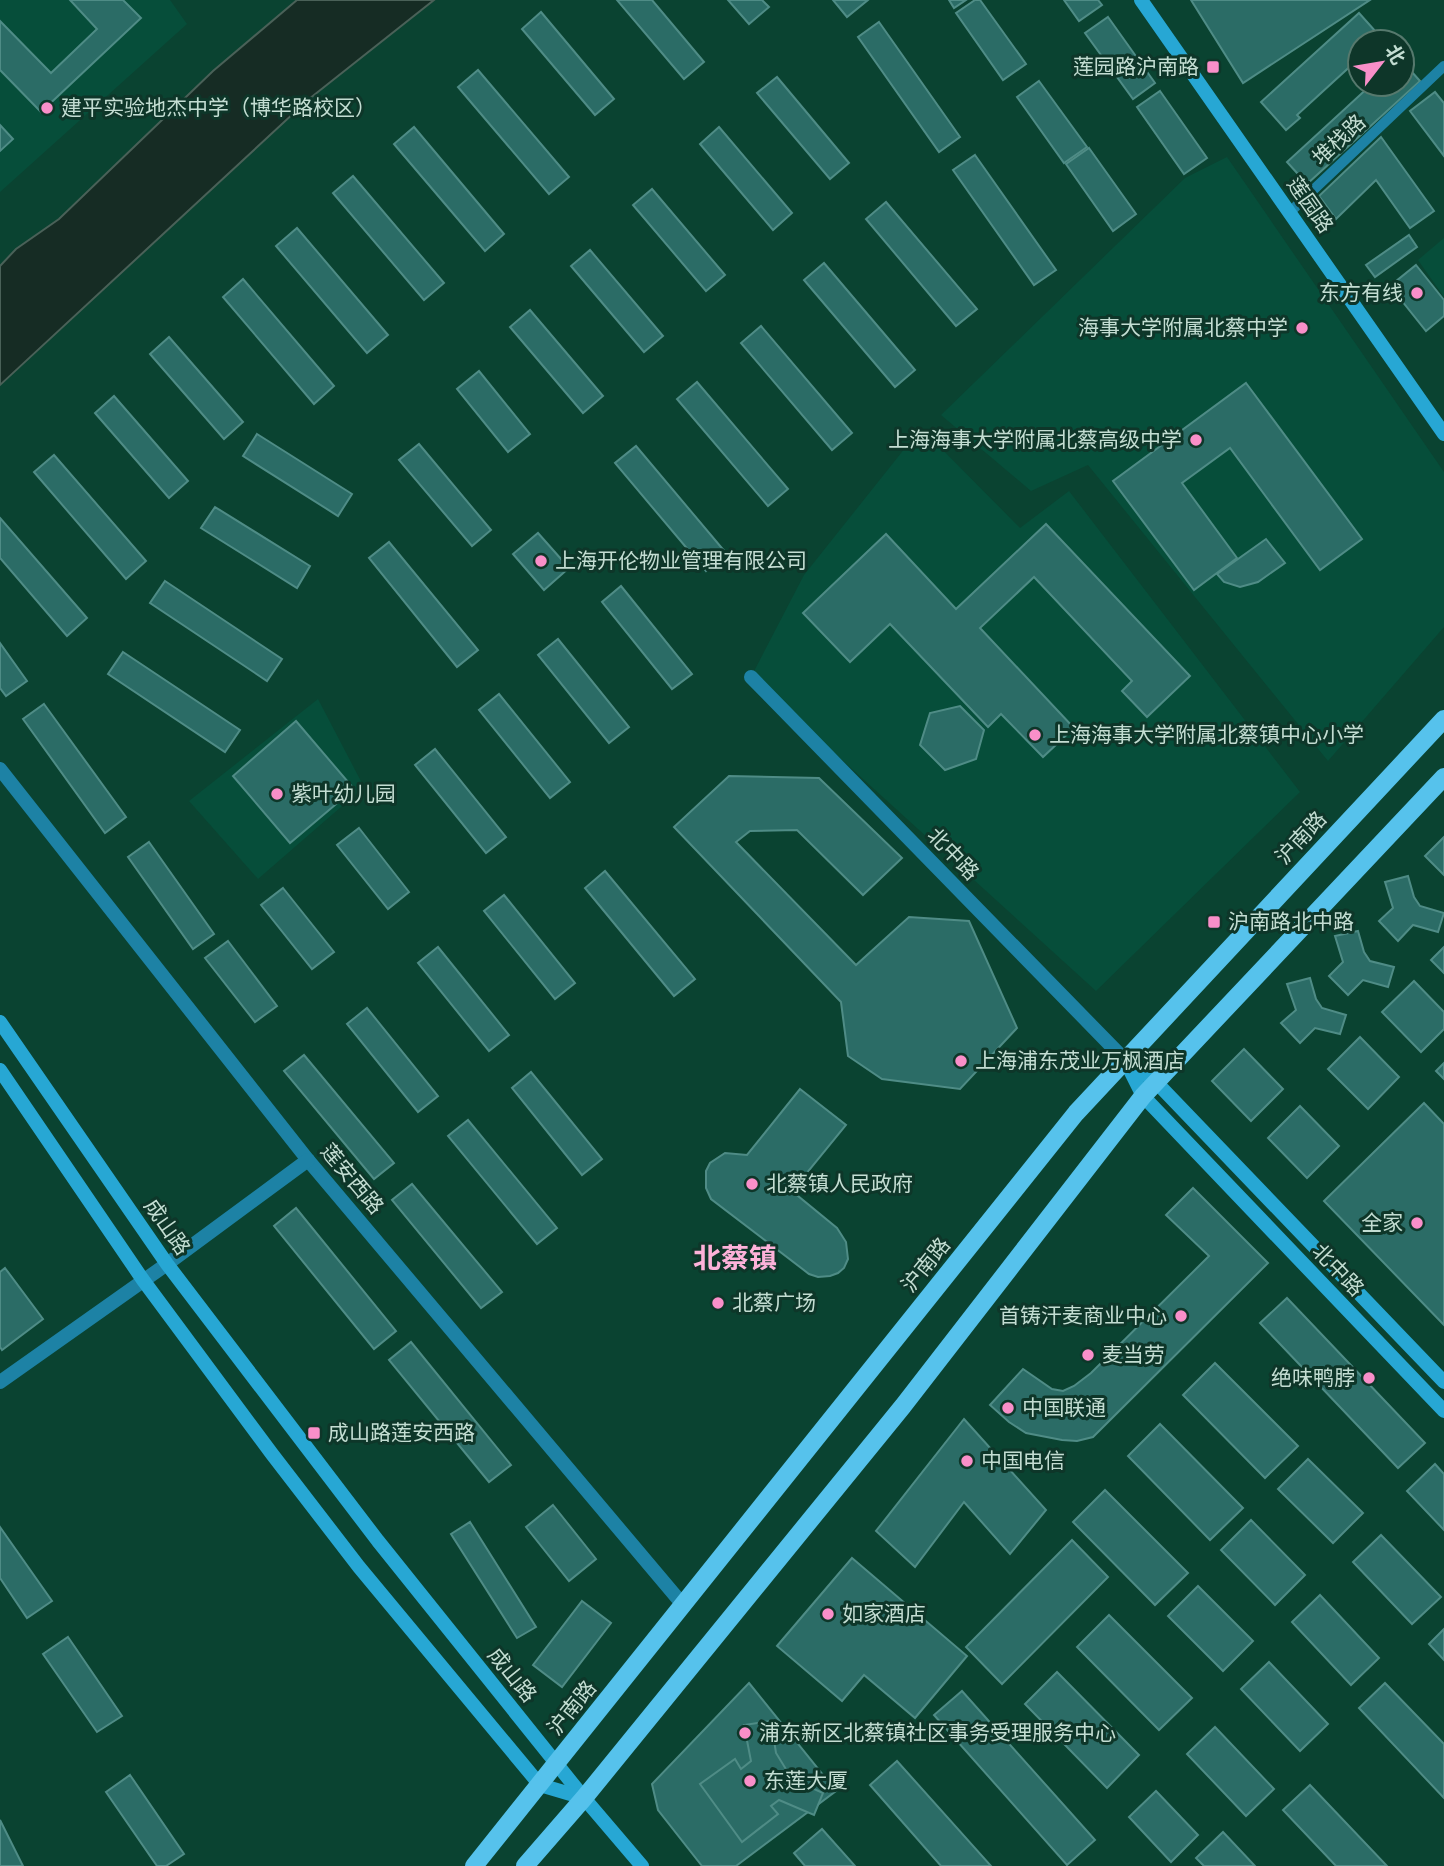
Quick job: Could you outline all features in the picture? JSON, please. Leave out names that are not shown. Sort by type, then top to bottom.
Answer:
[{"type":"main road","name":"莲园路","points":[[1141,0],[1444,434]]},
{"type":"main road","name":"沪南路","points":[[474,1866],[1076,1113],[1444,719]]},
{"type":"main road","points":[[525,1866],[584,1798],[903,1406],[1143,1096],[1444,777]]},
{"type":"main road","name":"成山路","points":[[0,1023],[167,1264],[378,1541],[584,1798],[642,1866]]},
{"type":"main road","name":"北中路","points":[[1125,1060],[1156,1082],[1444,1382]]},
{"type":"main road","name":"北中路","points":[[1125,1060],[1143,1096],[1444,1411]]},
{"type":"main road","points":[[0,1070],[143,1280],[359,1567],[540,1785],[584,1798]]},
{"type":"street","name":"北中路","points":[[751,677],[1125,1060]]},
{"type":"street","name":"莲安西路","points":[[0,769],[308,1160],[684,1606]]},
{"type":"street","points":[[0,1382],[308,1160]]},
{"type":"lane","name":"堆栈路","points":[[1290,212],[1444,66]]},
{"type":"shaded area","name":"建平实验地杰中学（博华路校区）","points":[[0,0],[170,0],[187,24],[0,192]]},
{"type":"shaded area","points":[[297,0],[434,0],[309,99],[0,385],[0,266],[16,249],[59,219],[213,71]]},
{"type":"shaded area","name":"上海海事大学附属北蔡高级中学","points":[[1227,157],[1444,472],[1444,627],[1328,761],[1088,465],[1031,491],[941,415],[1185,178]]},
{"type":"shaded area","points":[[1444,238],[1444,297],[1418,260]]},
{"type":"shaded area","name":"上海海事大学附属北蔡镇中心小学","points":[[921,428],[1020,528],[1069,491],[1300,792],[1096,991],[751,677],[804,575]]},
{"type":"shaded area","name":"紫叶幼儿园","points":[[318,699],[364,787],[258,879],[189,801]]},
{"type":"building","points":[[70,0],[123,0],[141,18],[41,112],[0,70],[0,21],[51,73],[97,29]]},
{"type":"building","points":[[617,0],[652,0],[704,62],[684,79]]},
{"type":"building","points":[[728,0],[762,0],[769,7],[749,24]]},
{"type":"building","points":[[833,0],[868,0],[847,17]]},
{"type":"building","points":[[949,0],[966,0],[954,8]]},
{"type":"building","points":[[975,0],[980,0],[1026,64],[1003,80],[956,13]]},
{"type":"building","points":[[1064,0],[1098,0],[1102,5],[1079,21]]},
{"type":"building","points":[[1191,0],[1370,0],[1243,83]]},
{"type":"building","points":[[541,12],[614,99],[595,115],[522,29]]},
{"type":"building","points":[[1359,13],[1372,28],[1346,28],[1346,70],[1297,115],[1300,118],[1286,130],[1261,102]]},
{"type":"building","points":[[1108,17],[1155,83],[1133,99],[1085,33]]},
{"type":"building","points":[[879,22],[960,137],[939,152],[858,37]]},
{"type":"building","points":[[478,70],[569,177],[549,194],[458,87]]},
{"type":"building","points":[[777,77],[849,163],[830,179],[757,93]]},
{"type":"building","points":[[1039,81],[1087,147],[1064,163],[1017,97]]},
{"type":"building","points":[[1160,91],[1207,158],[1184,174],[1137,107]]},
{"type":"building","points":[[1435,92],[1444,103],[1444,156],[1410,111]]},
{"type":"building","points":[[1357,98],[1401,98],[1307,184],[1287,162]]},
{"type":"building","points":[[0,125],[13,139],[0,151]]},
{"type":"building","points":[[414,127],[504,234],[485,251],[394,144]]},
{"type":"building","points":[[719,127],[792,213],[773,230],[700,144]]},
{"type":"building","points":[[1381,137],[1434,211],[1410,228],[1376,180],[1336,219],[1319,196]]},
{"type":"building","points":[[1089,148],[1136,214],[1113,231],[1066,164]]},
{"type":"building","points":[[975,155],[1056,270],[1034,285],[953,170]]},
{"type":"building","points":[[353,176],[444,283],[424,300],[333,193]]},
{"type":"building","points":[[652,189],[725,275],[706,291],[633,205]]},
{"type":"building","points":[[886,202],[977,309],[956,326],[866,219]]},
{"type":"building","points":[[297,228],[388,335],[367,353],[276,246]]},
{"type":"building","points":[[1409,235],[1417,247],[1375,277],[1366,265]]},
{"type":"building","points":[[590,250],[663,336],[644,352],[571,266]]},
{"type":"building","points":[[824,263],[915,370],[895,387],[804,280]]},
{"type":"building","name":"东方有线","points":[[1416,265],[1444,300],[1444,316],[1426,331],[1390,286]]},
{"type":"building","points":[[243,279],[334,386],[314,404],[223,297]]},
{"type":"building","points":[[530,310],[603,396],[583,413],[510,327]]},
{"type":"building","points":[[761,326],[852,433],[832,450],[741,343]]},
{"type":"building","points":[[169,337],[243,422],[224,439],[150,354]]},
{"type":"building","points":[[479,371],[530,434],[508,452],[457,389]]},
{"type":"building","points":[[697,382],[788,489],[768,506],[677,399]]},
{"type":"building","points":[[1246,383],[1362,539],[1320,570],[1230,448],[1182,483],[1237,558],[1194,590],[1113,481]]},
{"type":"building","points":[[114,396],[188,481],[169,498],[95,413]]},
{"type":"building","points":[[257,434],[352,494],[338,516],[243,456]]},
{"type":"building","points":[[419,444],[491,530],[472,546],[399,460]]},
{"type":"building","points":[[636,446],[726,553],[706,571],[615,463]]},
{"type":"building","points":[[54,455],[146,561],[126,579],[34,472]]},
{"type":"building","points":[[215,507],[310,566],[297,588],[201,528]]},
{"type":"building","points":[[0,518],[87,618],[67,636],[0,558]]},
{"type":"building","points":[[1046,524],[1190,676],[1147,717],[1122,691],[1132,681],[1034,577],[980,628],[1074,728],[1043,757],[1001,714],[988,727],[890,624],[850,662],[803,613],[886,534],[956,609]]},
{"type":"building","name":"上海开伦物业管理有限公司","points":[[538,533],[569,568],[544,590],[513,554]]},
{"type":"building","points":[[1266,539],[1285,563],[1258,582],[1240,587],[1224,582],[1217,574]]},
{"type":"building","points":[[389,542],[478,650],[457,667],[369,558]]},
{"type":"building","points":[[165,581],[282,659],[267,681],[150,603]]},
{"type":"building","points":[[621,586],[692,674],[672,689],[602,602]]},
{"type":"building","points":[[558,639],[629,727],[609,743],[538,655]]},
{"type":"building","points":[[0,643],[27,681],[6,696],[0,688]]},
{"type":"building","points":[[123,652],[240,730],[225,752],[108,674]]},
{"type":"building","points":[[499,694],[570,782],[550,798],[479,710]]},
{"type":"building","points":[[44,704],[126,817],[105,833],[23,719]]},
{"type":"building","points":[[960,706],[984,730],[976,759],[945,770],[920,745],[930,713]]},
{"type":"building","points":[[296,721],[354,789],[290,843],[233,776]]},
{"type":"building","points":[[435,749],[506,837],[486,853],[415,765]]},
{"type":"building","points":[[729,776],[819,778],[902,858],[863,895],[797,830],[750,831],[736,842],[856,965],[909,917],[969,921],[1017,1028],[960,1089],[882,1079],[848,1056],[841,1002],[674,827]]},
{"type":"building","points":[[359,828],[409,892],[388,909],[337,845]]},
{"type":"building","points":[[1444,837],[1444,875],[1425,856]]},
{"type":"building","points":[[149,842],[214,934],[193,949],[128,857]]},
{"type":"building","points":[[605,871],[695,979],[674,996],[585,888]]},
{"type":"building","points":[[1408,876],[1414,897],[1420,906],[1444,913],[1438,932],[1413,925],[1398,941],[1379,921],[1393,908],[1385,882]]},
{"type":"building","points":[[283,888],[334,952],[312,969],[261,905]]},
{"type":"building","points":[[504,895],[575,983],[555,999],[484,911]]},
{"type":"building","points":[[1358,931],[1364,952],[1370,961],[1394,967],[1388,987],[1363,980],[1348,995],[1329,976],[1343,962],[1335,936]]},
{"type":"building","points":[[228,941],[277,1006],[255,1022],[205,958]]},
{"type":"building","points":[[438,947],[509,1035],[489,1051],[418,963]]},
{"type":"building","points":[[1444,947],[1444,973],[1431,960]]},
{"type":"building","points":[[1310,978],[1316,999],[1322,1008],[1346,1015],[1340,1034],[1315,1028],[1300,1043],[1281,1023],[1296,1010],[1287,984]]},
{"type":"building","points":[[1414,981],[1444,1012],[1444,1029],[1421,1052],[1382,1012]]},
{"type":"building","points":[[367,1008],[438,1096],[418,1112],[347,1024]]},
{"type":"building","points":[[1360,1037],[1399,1077],[1368,1109],[1328,1069]]},
{"type":"building","points":[[1244,1049],[1283,1089],[1251,1121],[1212,1081]]},
{"type":"building","points":[[304,1055],[394,1163],[374,1179],[284,1071]]},
{"type":"building","points":[[1444,1063],[1444,1079],[1436,1071]]},
{"type":"building","points":[[531,1072],[602,1159],[582,1175],[512,1088]]},
{"type":"building","name":"北蔡镇人民政府","points":[[800,1089],[846,1125],[792,1191],[837,1228],[846,1242],[848,1259],[844,1268],[830,1276],[818,1277],[809,1274],[711,1199],[706,1188],[706,1171],[710,1163],[725,1153],[747,1155]]},
{"type":"building","points":[[1424,1103],[1444,1124],[1444,1325],[1324,1201]]},
{"type":"building","points":[[1300,1106],[1339,1146],[1307,1178],[1268,1138]]},
{"type":"building","points":[[468,1120],[557,1228],[537,1244],[448,1136]]},
{"type":"building","points":[[412,1184],[502,1292],[481,1308],[392,1200]]},
{"type":"building","name":"首铸汗麦商业中心","points":[[1193,1188],[1268,1263],[1093,1437],[1077,1441],[1062,1440],[1026,1433],[1009,1422],[990,1405],[1023,1369],[1052,1389],[1063,1391],[1074,1386],[1091,1373],[1209,1256],[1166,1215]]},
{"type":"building","points":[[296,1208],[396,1331],[374,1349],[274,1226]]},
{"type":"building","points":[[5,1268],[43,1319],[2,1350],[0,1272]]},
{"type":"building","points":[[1287,1298],[1425,1443],[1398,1468],[1260,1323]]},
{"type":"building","points":[[411,1342],[511,1465],[489,1482],[389,1360]]},
{"type":"building","points":[[1215,1363],[1298,1446],[1265,1478],[1183,1395]]},
{"type":"building","name":"中国电信","points":[[964,1419],[1046,1510],[1010,1554],[964,1502],[915,1567],[876,1531]]},
{"type":"building","points":[[1160,1424],[1243,1508],[1210,1540],[1128,1456]]},
{"type":"building","points":[[1308,1459],[1363,1513],[1333,1543],[1278,1489]]},
{"type":"building","points":[[1435,1464],[1444,1474],[1444,1530],[1407,1491]]},
{"type":"building","points":[[1105,1490],[1188,1573],[1155,1605],[1073,1522]]},
{"type":"building","points":[[553,1505],[596,1559],[569,1581],[526,1527]]},
{"type":"building","points":[[1251,1520],[1305,1575],[1275,1605],[1221,1550]]},
{"type":"building","points":[[470,1522],[536,1627],[517,1638],[451,1534]]},
{"type":"building","points":[[0,1527],[52,1601],[27,1618],[0,1578]]},
{"type":"building","points":[[1381,1535],[1441,1597],[1412,1624],[1353,1562]]},
{"type":"building","points":[[1072,1540],[1108,1577],[1002,1684],[966,1647]]},
{"type":"building","points":[[852,1558],[967,1656],[915,1718],[864,1675],[842,1701],[777,1646]]},
{"type":"building","points":[[1198,1586],[1253,1641],[1223,1671],[1168,1616]]},
{"type":"building","points":[[1320,1595],[1379,1658],[1351,1685],[1292,1622]]},
{"type":"building","points":[[582,1601],[611,1623],[562,1687],[533,1665]]},
{"type":"building","points":[[1109,1615],[1192,1698],[1159,1730],[1077,1647]]},
{"type":"building","points":[[1444,1629],[1444,1660],[1429,1644]]},
{"type":"building","points":[[68,1637],[122,1716],[97,1732],[43,1654]]},
{"type":"building","points":[[1269,1662],[1328,1724],[1300,1751],[1241,1689]]},
{"type":"building","points":[[1057,1672],[1139,1755],[1107,1788],[1025,1704]]},
{"type":"building","name":"浦东新区北蔡镇社区事务受理服务中心","points":[[749,1683],[836,1791],[736,1866],[702,1866],[658,1810],[652,1784]]},
{"type":"building","points":[[1385,1683],[1444,1744],[1444,1798],[1359,1708]]},
{"type":"building","points":[[962,1691],[1095,1840],[1067,1865],[934,1715]]},
{"type":"building","name":"东莲大厦","points":[[771,1721],[776,1753],[792,1779],[823,1793],[814,1815],[779,1800],[771,1806],[778,1814],[742,1842],[700,1784],[735,1759],[741,1769],[751,1761],[744,1725]]},
{"type":"building","points":[[1215,1727],[1274,1789],[1246,1816],[1187,1754]]},
{"type":"building","points":[[897,1761],[991,1866],[941,1866],[870,1785]]},
{"type":"building","points":[[130,1775],[184,1854],[166,1866],[157,1866],[106,1792]]},
{"type":"building","points":[[1310,1785],[1387,1866],[1336,1866],[1283,1810]]},
{"type":"building","points":[[1156,1791],[1198,1835],[1171,1862],[1129,1817]]},
{"type":"building","points":[[0,1820],[23,1866],[0,1866]]},
{"type":"building","points":[[822,1829],[855,1866],[805,1866],[794,1853]]},
{"type":"building","points":[[1223,1832],[1255,1866],[1204,1866],[1196,1858]]},
{"type":"place","name":"莲园路沪南路","points":[[1213,67]]},
{"type":"place","name":"建平实验地杰中学（博华路校区）","points":[[47,108]]},
{"type":"place","name":"东方有线","points":[[1417,293]]},
{"type":"place","name":"海事大学附属北蔡中学","points":[[1302,328]]},
{"type":"place","name":"上海海事大学附属北蔡高级中学","points":[[1196,440]]},
{"type":"place","name":"上海开伦物业管理有限公司","points":[[541,561]]},
{"type":"place","name":"上海海事大学附属北蔡镇中心小学","points":[[1035,735]]},
{"type":"place","name":"紫叶幼儿园","points":[[277,794]]},
{"type":"place","name":"沪南路北中路","points":[[1214,922]]},
{"type":"place","name":"上海浦东茂业万枫酒店","points":[[961,1061]]},
{"type":"place","name":"北蔡镇人民政府","points":[[752,1184]]},
{"type":"place","name":"全家","points":[[1417,1223]]},
{"type":"place","name":"北蔡广场","points":[[718,1303]]},
{"type":"place","name":"首铸汗麦商业中心","points":[[1181,1316]]},
{"type":"place","name":"麦当劳","points":[[1088,1355]]},
{"type":"place","name":"绝味鸭脖","points":[[1369,1378]]},
{"type":"place","name":"中国联通","points":[[1008,1408]]},
{"type":"place","name":"成山路莲安西路","points":[[314,1433]]},
{"type":"place","name":"中国电信","points":[[967,1461]]},
{"type":"place","name":"如家酒店","points":[[828,1614]]},
{"type":"place","name":"浦东新区北蔡镇社区事务受理服务中心","points":[[745,1733]]},
{"type":"place","name":"东莲大厦","points":[[750,1781]]},
{"type":"district","name":"北蔡镇","points":[[735,1258]]}]
